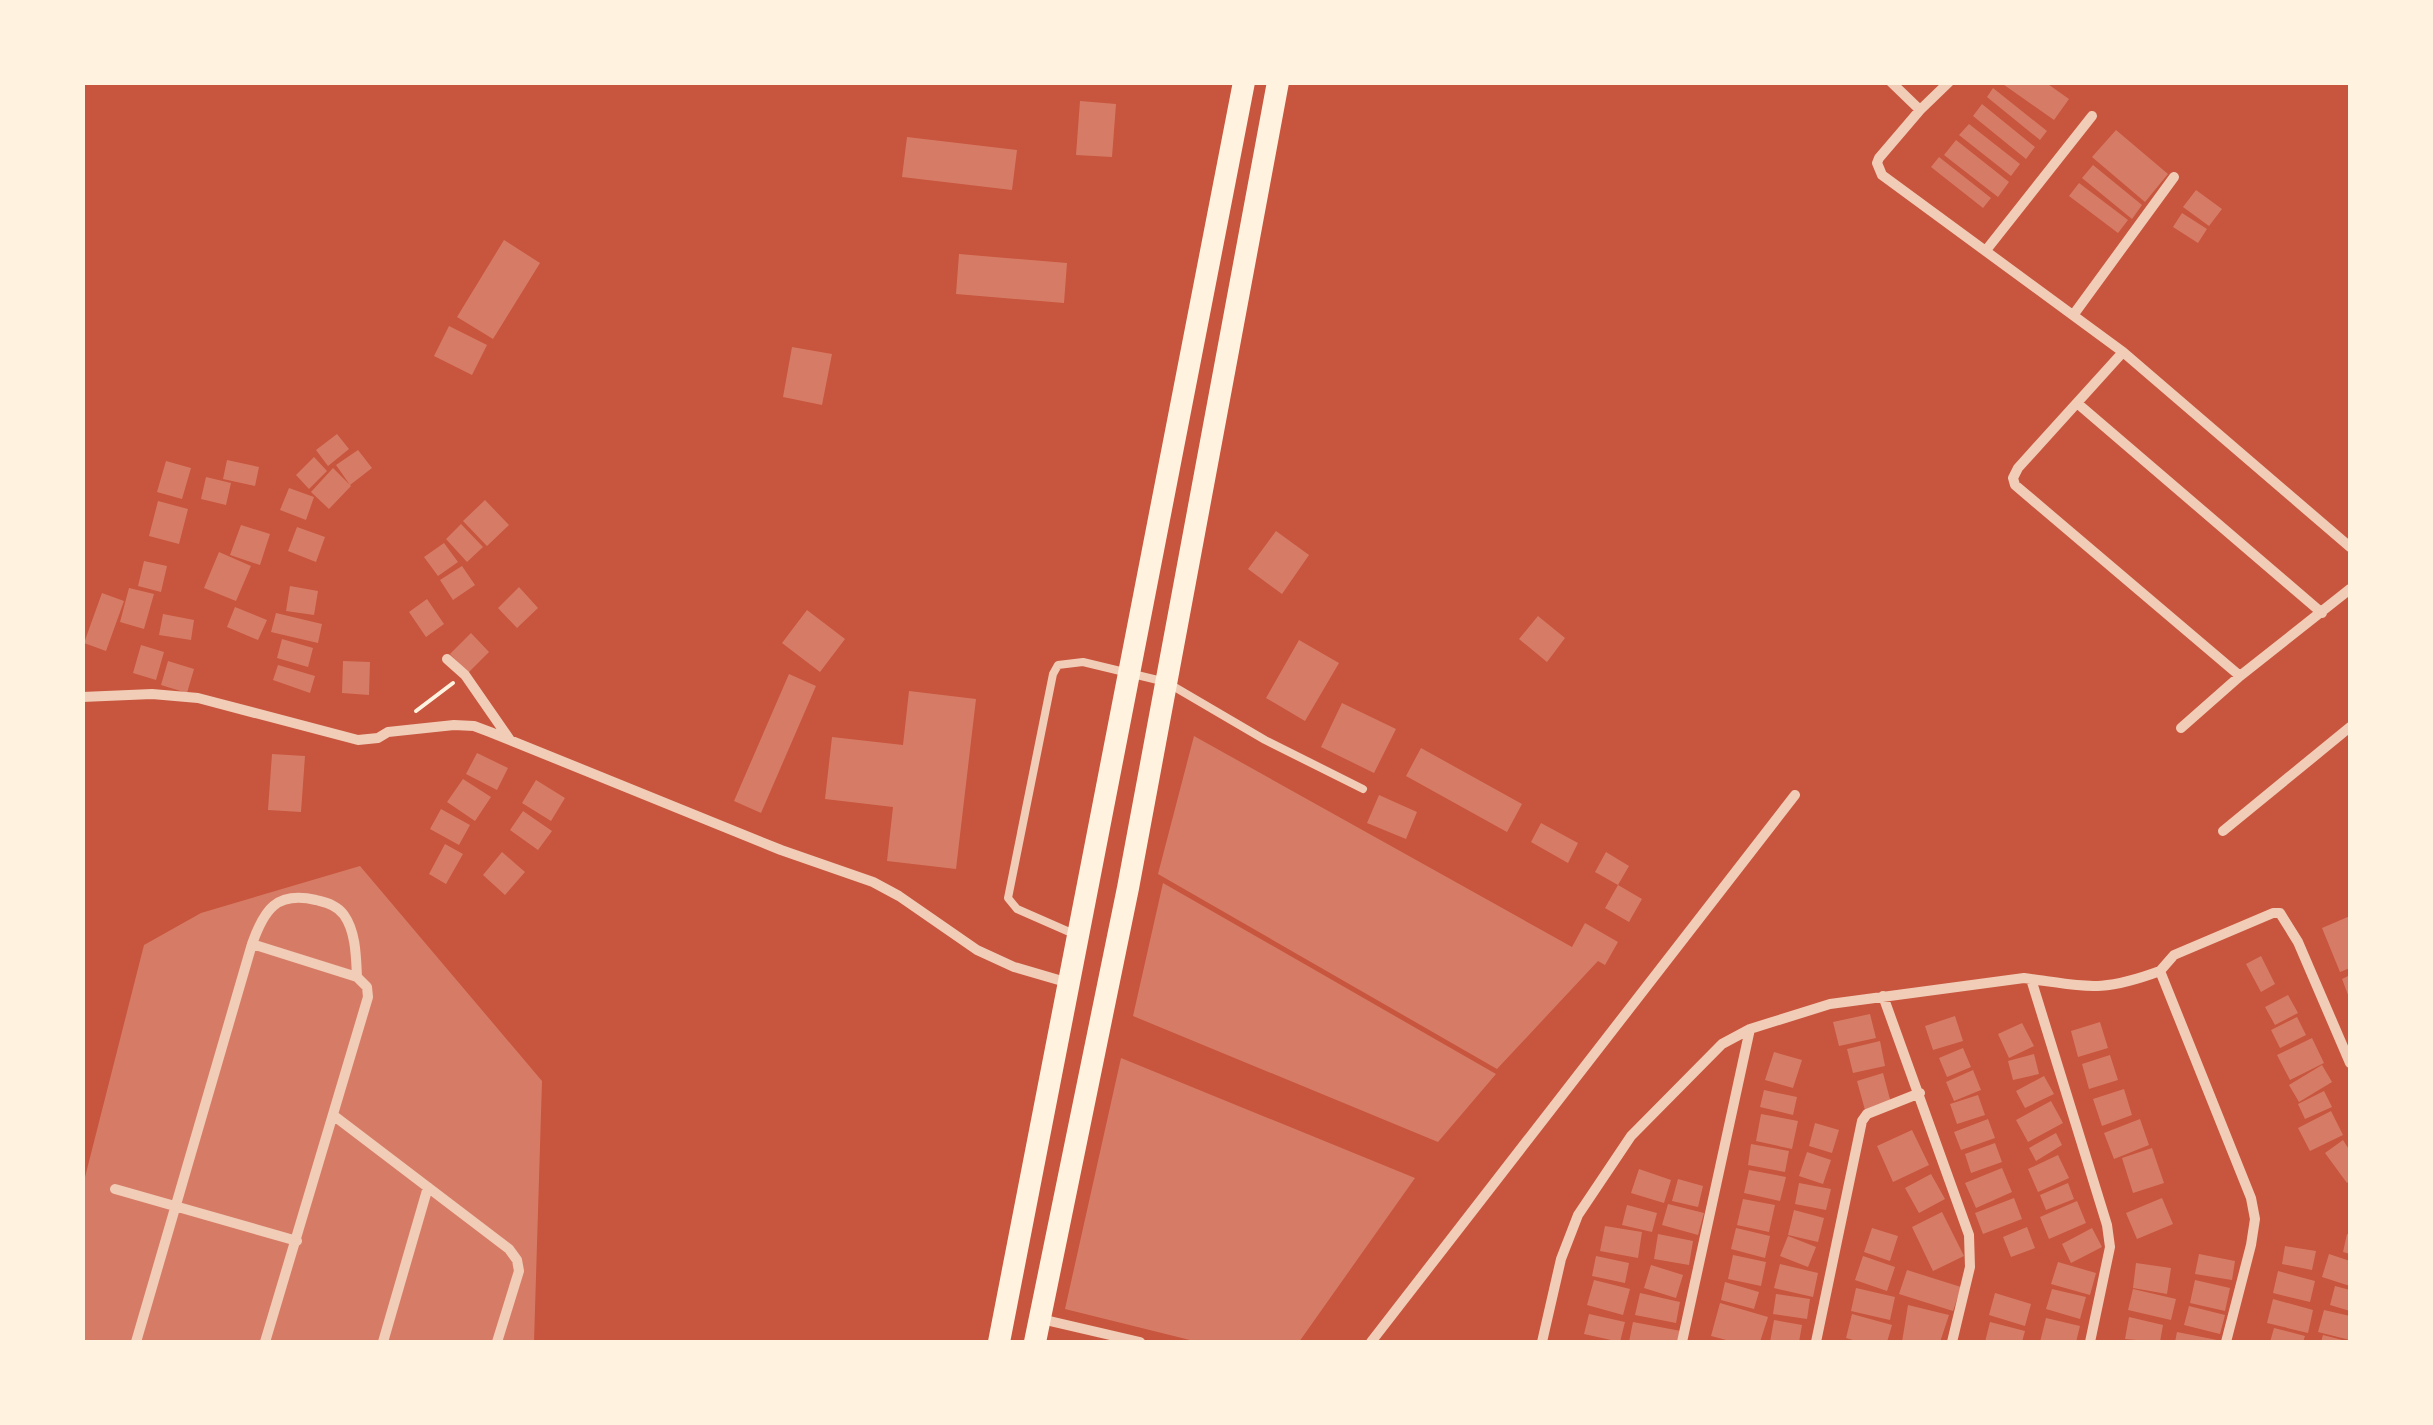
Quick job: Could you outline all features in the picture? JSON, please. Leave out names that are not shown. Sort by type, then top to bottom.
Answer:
[{"type":"highway","points":[[999,1342],[1244,82]]},
{"type":"highway","points":[[1035,1342],[1128,888],[1278,82]]},
{"type":"street","points":[[1890,82],[1920,110]]},
{"type":"street","points":[[1948,82],[1879,158],[1880,172],[2123,352],[2350,547]]},
{"type":"street","points":[[1987,249],[2092,116]]},
{"type":"street","points":[[2074,314],[2174,177]]},
{"type":"street","points":[[2123,352],[2018,468],[2013,478],[2015,485],[2240,676]]},
{"type":"street","points":[[2077,403],[2322,613]]},
{"type":"street","points":[[2181,728],[2350,590]]},
{"type":"street","points":[[447,658],[464,675],[510,741]]},
{"type":"street","points":[[82,697],[152,694],[198,698],[358,740],[388,732],[474,726],[781,850],[872,882],[978,950],[1014,967],[1070,983]]},
{"type":"street","points":[[2223,832],[2350,726]]},
{"type":"street","points":[[1371,1342],[1795,794]]},
{"type":"street","points":[[136,1342],[261,920],[272,905],[304,898],[337,907],[347,919],[358,977],[367,988],[368,997],[265,1342]]},
{"type":"street","points":[[1542,1342],[1561,1259],[1578,1215],[1610,1166],[1631,1136],[1710,1054],[1750,1028],[1830,1004],[1883,996],[2031,979],[2100,989],[2123,985],[2160,971],[2174,955],[2280,912],[2298,942],[2350,1064]]},
{"type":"street","points":[[252,944],[358,977]]},
{"type":"street","points":[[2160,971],[2255,1219],[2226,1342]]},
{"type":"street","points":[[2031,979],[2107,1225],[2110,1247],[2090,1342]]},
{"type":"street","points":[[1883,996],[1968,1235],[1970,1268],[1952,1342]]},
{"type":"street","points":[[1682,1342],[1750,1028]]},
{"type":"street","points":[[1816,1342],[1862,1122],[1867,1114],[1920,1093]]},
{"type":"street","points":[[333,1115],[509,1249],[517,1260],[518,1271],[498,1342]]},
{"type":"street","points":[[383,1342],[428,1187]]},
{"type":"street","points":[[115,1188],[297,1240]]},
{"type":"street","points":[[1040,1319],[1140,1342]]},
{"type":"lane","points":[[1080,936],[1017,909],[1008,898],[1053,674],[1058,665],[1083,662],[1166,682],[1265,740],[1362,788]]},
{"type":"path","points":[[388,732],[464,675]]},
{"type":"building","points":[[2000,82],[2045,82],[2069,99],[2054,120]]},
{"type":"building","points":[[1993,88],[2047,131],[2040,140],[1987,97]]},
{"type":"building","points":[[1080,101],[1116,104],[1112,157],[1076,155]]},
{"type":"building","points":[[1982,104],[2035,147],[2026,159],[1973,116]]},
{"type":"building","points":[[1969,124],[2020,164],[2011,176],[1959,135]]},
{"type":"building","points":[[2116,130],[2168,174],[2145,202],[2092,157]]},
{"type":"building","points":[[907,137],[1017,150],[1012,190],[902,177]]},
{"type":"building","points":[[1956,140],[2009,182],[1998,197],[1944,155]]},
{"type":"building","points":[[1939,157],[1991,198],[1983,208],[1931,167]]},
{"type":"building","points":[[2093,165],[2142,205],[2132,219],[2082,178]]},
{"type":"building","points":[[2079,183],[2128,220],[2118,233],[2069,196]]},
{"type":"building","points":[[2196,190],[2222,209],[2209,226],[2183,207]]},
{"type":"building","points":[[2182,213],[2207,229],[2198,243],[2173,227]]},
{"type":"building","points":[[504,240],[540,263],[493,339],[457,317]]},
{"type":"building","points":[[959,254],[1067,263],[1064,303],[956,294]]},
{"type":"building","points":[[449,326],[487,345],[472,375],[434,356]]},
{"type":"building","points":[[792,347],[832,354],[822,405],[783,397]]},
{"type":"building","points":[[337,434],[349,449],[328,466],[316,450]]},
{"type":"building","points":[[358,450],[372,468],[350,485],[336,465]]},
{"type":"building","points":[[314,457],[327,471],[309,489],[296,475]]},
{"type":"building","points":[[227,460],[259,467],[255,486],[223,479]]},
{"type":"building","points":[[166,461],[191,468],[182,499],[157,492]]},
{"type":"building","points":[[333,468],[351,486],[329,509],[311,492]]},
{"type":"building","points":[[206,477],[231,483],[226,505],[201,499]]},
{"type":"building","points":[[289,488],[314,497],[306,520],[280,510]]},
{"type":"building","points":[[485,500],[509,525],[487,546],[463,521]]},
{"type":"building","points":[[158,501],[188,509],[179,544],[149,536]]},
{"type":"building","points":[[461,524],[483,547],[467,562],[446,539]]},
{"type":"building","points":[[241,525],[270,534],[260,565],[230,555]]},
{"type":"building","points":[[297,527],[325,537],[316,562],[288,551]]},
{"type":"building","points":[[1276,531],[1309,555],[1282,594],[1248,569]]},
{"type":"building","points":[[444,543],[458,562],[438,576],[424,557]]},
{"type":"building","points":[[219,552],[251,566],[236,601],[204,588]]},
{"type":"building","points":[[144,561],[167,566],[161,592],[138,586]]},
{"type":"building","points":[[462,566],[475,585],[453,600],[440,580]]},
{"type":"building","points":[[290,586],[318,591],[314,615],[286,611]]},
{"type":"building","points":[[519,587],[538,608],[517,628],[498,608]]},
{"type":"building","points":[[129,588],[154,594],[144,629],[120,622]]},
{"type":"building","points":[[102,593],[124,601],[106,651],[84,643]]},
{"type":"building","points":[[427,599],[444,624],[426,637],[409,612]]},
{"type":"building","points":[[235,607],[267,620],[258,640],[227,627]]},
{"type":"building","points":[[807,610],[845,639],[820,672],[782,643]]},
{"type":"building","points":[[276,613],[322,624],[318,643],[271,632]]},
{"type":"building","points":[[163,614],[194,620],[191,640],[159,635]]},
{"type":"building","points":[[1538,616],[1565,638],[1547,662],[1519,639]]},
{"type":"building","points":[[471,633],[489,652],[468,673],[450,654]]},
{"type":"building","points":[[282,639],[313,648],[308,667],[277,658]]},
{"type":"building","points":[[1299,640],[1339,663],[1305,721],[1266,698]]},
{"type":"building","points":[[141,645],[164,652],[156,680],[133,673]]},
{"type":"building","points":[[168,661],[194,669],[187,693],[161,685]]},
{"type":"building","points":[[343,661],[370,662],[369,695],[342,693]]},
{"type":"building","points":[[278,665],[315,676],[310,693],[273,680]]},
{"type":"building","points":[[789,674],[816,686],[761,813],[734,801]]},
{"type":"building","points":[[909,691],[976,699],[956,869],[887,861],[893,807],[825,799],[832,737],[903,745]]},
{"type":"building","points":[[1342,703],[1396,729],[1374,773],[1321,747]]},
{"type":"building","points":[[1194,736],[1572,947],[1585,923],[1618,942],[1605,965],[1598,961],[1497,1069],[1158,874]]},
{"type":"building","points":[[1421,748],[1522,804],[1507,832],[1406,776]]},
{"type":"building","points":[[477,753],[508,768],[497,790],[466,774]]},
{"type":"building","points":[[272,754],[305,756],[301,812],[268,810]]},
{"type":"building","points":[[463,779],[491,797],[475,821],[447,802]]},
{"type":"building","points":[[536,780],[565,798],[551,821],[522,803]]},
{"type":"building","points":[[1379,795],[1417,812],[1406,839],[1367,823]]},
{"type":"building","points":[[441,809],[470,825],[459,845],[430,829]]},
{"type":"building","points":[[523,811],[552,831],[538,850],[510,830]]},
{"type":"building","points":[[1541,823],[1578,843],[1568,863],[1531,842]]},
{"type":"building","points":[[445,844],[463,854],[446,884],[429,874]]},
{"type":"building","points":[[502,852],[525,872],[505,895],[483,875]]},
{"type":"building","points":[[1606,852],[1629,866],[1618,885],[1595,872]]},
{"type":"building","points":[[360,866],[542,1081],[534,1342],[82,1342],[82,1189],[144,945],[201,913]]},
{"type":"building","points":[[1163,883],[1496,1074],[1438,1142],[1133,1016]]},
{"type":"building","points":[[1618,885],[1642,899],[1629,922],[1605,908]]},
{"type":"building","points":[[2350,916],[2350,968],[2340,972],[2322,928]]},
{"type":"building","points":[[2261,956],[2275,984],[2261,992],[2246,964]]},
{"type":"building","points":[[2350,975],[2350,1000],[2342,979]]},
{"type":"building","points":[[2288,995],[2298,1013],[2275,1025],[2265,1007]]},
{"type":"building","points":[[1870,1014],[1876,1038],[1839,1046],[1833,1022]]},
{"type":"building","points":[[1955,1016],[1963,1041],[1933,1050],[1925,1026]]},
{"type":"building","points":[[2297,1017],[2306,1035],[2280,1048],[2271,1030]]},
{"type":"building","points":[[2100,1022],[2108,1048],[2078,1057],[2071,1031]]},
{"type":"building","points":[[2022,1023],[2034,1046],[2009,1058],[1998,1034]]},
{"type":"building","points":[[2312,1038],[2324,1063],[2290,1080],[2277,1055]]},
{"type":"building","points":[[1880,1041],[1885,1066],[1853,1073],[1847,1049]]},
{"type":"building","points":[[1963,1048],[1971,1067],[1947,1077],[1939,1058]]},
{"type":"building","points":[[1774,1052],[1802,1060],[1793,1088],[1765,1080]]},
{"type":"building","points":[[2034,1054],[2039,1074],[2013,1080],[2008,1061]]},
{"type":"building","points":[[2110,1055],[2118,1080],[2089,1089],[2082,1064]]},
{"type":"building","points":[[1121,1058],[1415,1178],[1299,1342],[1198,1342],[1065,1309]]},
{"type":"building","points":[[2322,1065],[2332,1082],[2299,1102],[2289,1085]]},
{"type":"building","points":[[1973,1070],[1981,1090],[1954,1101],[1946,1082]]},
{"type":"building","points":[[1883,1073],[1891,1103],[1865,1110],[1857,1081]]},
{"type":"building","points":[[2044,1076],[2054,1094],[2025,1108],[2016,1091]]},
{"type":"building","points":[[2124,1089],[2132,1115],[2102,1126],[2093,1099]]},
{"type":"building","points":[[1764,1090],[1797,1097],[1793,1115],[1760,1107]]},
{"type":"building","points":[[2324,1091],[2332,1107],[2305,1119],[2298,1104]]},
{"type":"building","points":[[1978,1095],[1985,1115],[1957,1124],[1950,1104]]},
{"type":"building","points":[[2051,1101],[2063,1123],[2028,1142],[2016,1120]]},
{"type":"building","points":[[2331,1111],[2343,1135],[2310,1151],[2298,1128]]},
{"type":"building","points":[[1761,1114],[1798,1121],[1792,1149],[1756,1141]]},
{"type":"building","points":[[1988,1119],[1995,1138],[1961,1150],[1954,1132]]},
{"type":"building","points":[[2140,1119],[2149,1145],[2114,1159],[2104,1133]]},
{"type":"building","points":[[1815,1123],[1839,1130],[1832,1153],[1809,1146]]},
{"type":"building","points":[[1912,1130],[1929,1165],[1893,1182],[1877,1146]]},
{"type":"building","points":[[2056,1133],[2062,1145],[2036,1161],[2029,1148]]},
{"type":"building","points":[[2343,1140],[2350,1151],[2347,1183],[2325,1153]]},
{"type":"building","points":[[1995,1143],[2002,1162],[1971,1173],[1965,1154]]},
{"type":"building","points":[[1751,1144],[1789,1151],[1785,1172],[1748,1165]]},
{"type":"building","points":[[2152,1148],[2164,1183],[2133,1193],[2122,1158]]},
{"type":"building","points":[[1807,1152],[1831,1160],[1823,1184],[1799,1176]]},
{"type":"building","points":[[2058,1155],[2069,1178],[2038,1192],[2028,1169]]},
{"type":"building","points":[[2002,1168],[2012,1192],[1976,1208],[1965,1183]]},
{"type":"building","points":[[1639,1169],[1671,1180],[1664,1203],[1631,1193]]},
{"type":"building","points":[[1749,1170],[1786,1177],[1780,1201],[1744,1193]]},
{"type":"building","points":[[1931,1174],[1945,1199],[1919,1213],[1905,1188]]},
{"type":"building","points":[[1678,1179],[1703,1186],[1698,1207],[1672,1201]]},
{"type":"building","points":[[1799,1183],[1831,1189],[1826,1210],[1795,1204]]},
{"type":"building","points":[[2068,1183],[2074,1199],[2046,1210],[2040,1195]]},
{"type":"building","points":[[2014,1198],[2022,1219],[1983,1234],[1975,1213]]},
{"type":"building","points":[[2162,1198],[2173,1224],[2137,1239],[2126,1213]]},
{"type":"building","points":[[1743,1199],[1775,1205],[1769,1232],[1737,1225]]},
{"type":"building","points":[[2077,1201],[2086,1223],[2049,1239],[2040,1217]]},
{"type":"building","points":[[1668,1204],[1704,1213],[1698,1235],[1662,1225]]},
{"type":"building","points":[[1627,1205],[1657,1213],[1652,1232],[1622,1225]]},
{"type":"building","points":[[1794,1210],[1824,1218],[1818,1242],[1788,1235]]},
{"type":"building","points":[[1942,1212],[1964,1256],[1933,1271],[1912,1227]]},
{"type":"building","points":[[1605,1226],[1642,1232],[1638,1258],[1600,1251]]},
{"type":"building","points":[[2027,1227],[2035,1248],[2011,1257],[2003,1237]]},
{"type":"building","points":[[1736,1228],[1770,1236],[1765,1258],[1731,1249]]},
{"type":"building","points":[[1872,1228],[1898,1236],[1890,1261],[1864,1252]]},
{"type":"building","points":[[2092,1228],[2102,1247],[2071,1263],[2062,1244]]},
{"type":"building","points":[[1658,1234],[1693,1241],[1689,1265],[1654,1259]]},
{"type":"building","points":[[2347,1234],[2350,1235],[2350,1254],[2343,1252]]},
{"type":"building","points":[[1788,1236],[1816,1247],[1808,1267],[1780,1256]]},
{"type":"building","points":[[2285,1246],[2316,1251],[2312,1270],[2282,1264]]},
{"type":"building","points":[[2199,1254],[2235,1261],[2232,1280],[2195,1274]]},
{"type":"building","points":[[2329,1254],[2350,1261],[2350,1286],[2322,1277]]},
{"type":"building","points":[[1733,1255],[1766,1262],[1761,1286],[1728,1279]]},
{"type":"building","points":[[1596,1256],[1629,1263],[1625,1283],[1592,1276]]},
{"type":"building","points":[[1863,1256],[1895,1267],[1887,1291],[1855,1280]]},
{"type":"building","points":[[2058,1262],[2096,1273],[2090,1295],[2051,1284]]},
{"type":"building","points":[[2136,1263],[2171,1268],[2167,1294],[2133,1288]]},
{"type":"building","points":[[1780,1264],[1818,1273],[1813,1297],[1774,1288]]},
{"type":"building","points":[[1651,1265],[1683,1275],[1676,1298],[1644,1288]]},
{"type":"building","points":[[1907,1270],[1961,1287],[1953,1311],[1899,1294]]},
{"type":"building","points":[[2278,1271],[2315,1281],[2310,1302],[2273,1293]]},
{"type":"building","points":[[1594,1280],[1630,1289],[1623,1315],[1587,1305]]},
{"type":"building","points":[[2195,1280],[2230,1288],[2225,1311],[2190,1303]]},
{"type":"building","points":[[1725,1282],[1759,1292],[1754,1309],[1721,1300]]},
{"type":"building","points":[[2335,1286],[2350,1290],[2350,1311],[2330,1305]]},
{"type":"building","points":[[1856,1288],[1895,1297],[1890,1320],[1851,1311]]},
{"type":"building","points":[[2052,1289],[2086,1297],[2080,1319],[2046,1309]]},
{"type":"building","points":[[2133,1289],[2176,1299],[2171,1320],[2128,1310]]},
{"type":"building","points":[[1640,1293],[1680,1302],[1676,1323],[1635,1315]]},
{"type":"building","points":[[1995,1293],[2031,1304],[2025,1326],[1989,1315]]},
{"type":"building","points":[[1776,1294],[1810,1299],[1807,1319],[1773,1314]]},
{"type":"building","points":[[2273,1299],[2313,1310],[2308,1333],[2267,1323]]},
{"type":"building","points":[[1720,1303],[1768,1317],[1760,1342],[1734,1342],[1711,1336]]},
{"type":"building","points":[[1908,1305],[1949,1315],[1940,1342],[1902,1342]]},
{"type":"building","points":[[2189,1306],[2225,1315],[2220,1334],[2184,1325]]},
{"type":"building","points":[[2324,1310],[2350,1316],[2350,1340],[2318,1332]]},
{"type":"building","points":[[1589,1314],[1625,1322],[1620,1342],[1584,1334]]},
{"type":"building","points":[[1852,1314],[1892,1325],[1887,1342],[1846,1338]]},
{"type":"building","points":[[2129,1317],[2163,1325],[2160,1342],[2125,1339]]},
{"type":"building","points":[[2046,1318],[2080,1326],[2076,1342],[2040,1342]]},
{"type":"building","points":[[1774,1320],[1802,1325],[1799,1342],[1770,1342]]},
{"type":"building","points":[[1633,1322],[1681,1331],[1678,1342],[1629,1342]]},
{"type":"building","points":[[1990,1322],[2025,1331],[2022,1342],[1985,1342]]},
{"type":"building","points":[[2274,1328],[2305,1336],[2303,1342],[2270,1342]]},
{"type":"building","points":[[2177,1332],[2222,1341],[2222,1342],[2175,1342]]},
{"type":"building","points":[[2323,1335],[2346,1341],[2321,1342]]}]
